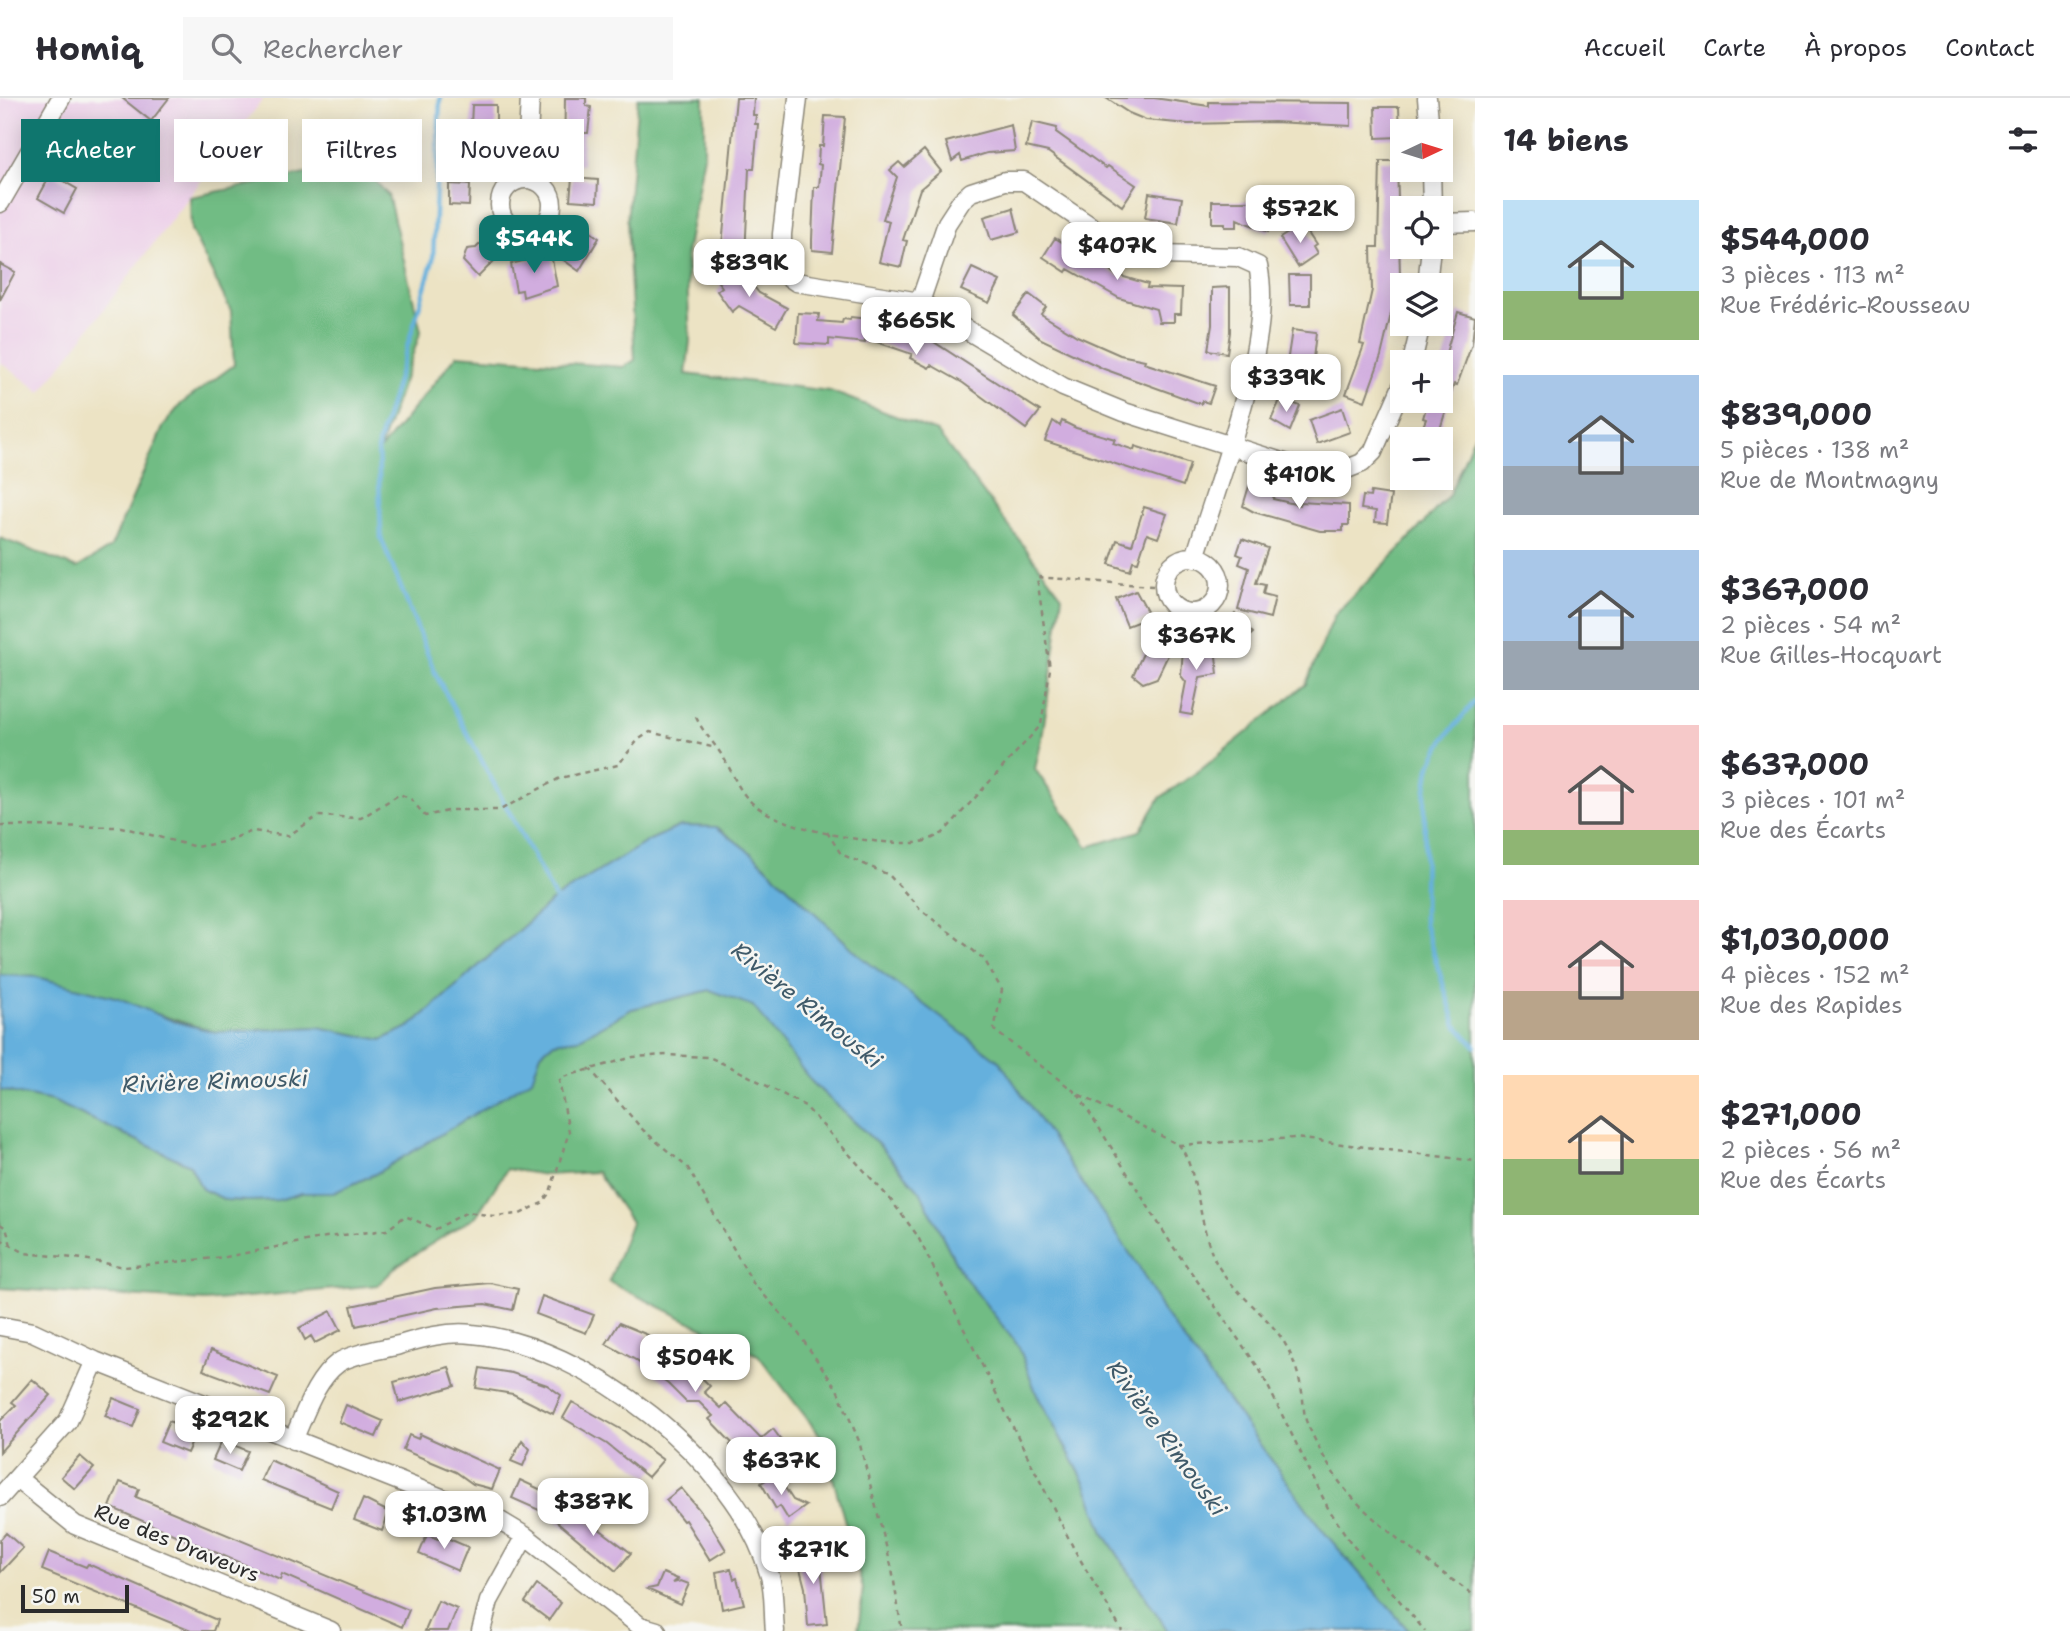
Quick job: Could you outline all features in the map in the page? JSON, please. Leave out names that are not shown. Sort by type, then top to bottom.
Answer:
[{"type":"street","points":[[0,203],[61,98]]},
{"type":"street","points":[[529,119],[530,98]]},
{"type":"street","points":[[798,98],[782,234],[782,266],[786,275],[796,282],[920,302],[1063,387],[1124,412],[1310,471],[1347,470],[1362,463],[1373,452],[1390,413]]},
{"type":"street","points":[[1427,98],[1429,119]]},
{"type":"street","points":[[920,302],[947,223],[962,200],[971,192],[1005,181],[1024,181],[1099,232],[1134,250],[1160,254],[1238,257],[1258,266],[1263,308],[1252,367],[1195,558]]},
{"type":"street","points":[[1453,223],[1475,222]]},
{"type":"street","points":[[1195,558],[1212,566],[1220,583],[1219,592],[1209,608],[1200,612],[1181,611],[1168,598],[1165,587],[1173,565],[1179,560],[1195,558]]},
{"type":"street","points":[[0,1326],[33,1332],[95,1361],[500,1521],[525,1536],[645,1629]]},
{"type":"street","points":[[293,1440],[320,1382],[339,1361],[427,1337],[470,1333],[513,1340],[567,1361],[624,1392],[671,1429],[727,1494],[751,1531],[770,1574],[775,1631]]},
{"type":"street","points":[[0,1497],[68,1421],[95,1361]]},
{"type":"street","name":"Rue des Draveurs","points":[[18,1479],[75,1525],[331,1631]]},
{"type":"street","points":[[481,1631],[489,1601],[525,1536]]},
{"type":"path","points":[[696,717],[702,731],[716,748],[742,793],[756,806],[784,820],[827,832],[914,844],[943,833],[1041,725],[1050,670],[1037,577],[1165,587]]},
{"type":"path","points":[[0,826],[121,827],[196,847],[223,842],[253,831],[288,836],[318,816],[361,818],[400,794],[412,800],[425,816],[452,810],[500,810],[560,778],[618,765],[638,740],[650,732],[716,748]]},
{"type":"path","points":[[827,832],[841,855],[888,875],[921,910],[984,959],[1002,990],[994,1030],[1078,1094],[1179,1145],[1187,1154],[1194,1194],[1218,1265],[1235,1287],[1255,1305],[1286,1345],[1298,1374],[1306,1420],[1326,1460],[1350,1495],[1427,1561],[1475,1596]]},
{"type":"path","points":[[0,1239],[25,1253],[76,1258],[124,1267],[226,1257],[326,1237],[377,1232],[387,1230],[405,1216],[436,1228],[467,1212],[493,1216],[520,1214],[542,1203],[550,1192],[569,1132],[559,1082],[570,1074],[633,1057],[709,1057],[785,1093],[805,1106],[891,1200],[917,1236],[1074,1549],[1122,1631]]},
{"type":"path","points":[[589,1068],[643,1130],[688,1168],[753,1283],[796,1330],[837,1389],[859,1441],[892,1569],[902,1631]]},
{"type":"path","points":[[1078,1094],[1172,1245],[1260,1370],[1328,1508],[1351,1543],[1425,1631]]},
{"type":"path","points":[[1179,1145],[1295,1138],[1475,1161]]},
{"type":"path","points":[[0,1224],[6,1228],[11,1247]]},
{"type":"shaded area","points":[[0,98],[264,98],[248,119],[174,119],[174,182],[200,182],[41,392],[0,362]]},
{"type":"green space","points":[[638,98],[704,98],[704,155],[686,254],[690,341],[686,374],[830,391],[937,432],[1062,596],[1042,738],[1035,769],[1088,847],[1140,831],[1160,798],[1203,768],[1306,684],[1335,614],[1401,548],[1453,490],[1475,434],[1475,1631],[1409,1631],[1323,1531],[1164,1313],[1139,1267],[861,957],[754,855],[717,827],[680,826],[650,840],[555,898],[411,1026],[382,1040],[318,1027],[215,1032],[36,977],[0,975],[0,538],[77,568],[111,547],[164,425],[181,404],[234,365],[231,311],[191,230],[190,197],[265,182],[288,182],[288,177],[302,174],[302,182],[376,182],[388,195],[421,331],[379,451],[457,355],[623,367],[635,360],[627,221]]},
{"type":"green space","points":[[710,990],[753,1005],[812,1082],[880,1146],[920,1191],[960,1271],[1019,1347],[1037,1395],[1086,1484],[1105,1535],[1168,1631],[858,1631],[863,1588],[822,1438],[758,1355],[609,1282],[631,1222],[597,1172],[546,1175],[507,1169],[476,1216],[398,1265],[378,1285],[205,1301],[0,1288],[0,1090],[53,1101],[190,1165],[202,1189],[226,1200],[279,1200],[301,1193],[333,1193],[375,1174],[531,1079],[541,1053],[554,1042],[578,1039],[632,1009]]},
{"type":"water","name":"Rivière Rimouski","points":[[681,826],[716,827],[754,855],[861,957],[1000,1062],[1139,1267],[1164,1313],[1323,1531],[1409,1631],[1168,1631],[1105,1535],[1086,1484],[1037,1395],[1019,1347],[960,1271],[920,1191],[880,1146],[812,1082],[753,1006],[710,990],[632,1009],[578,1039],[554,1042],[541,1053],[532,1079],[375,1174],[333,1193],[301,1193],[279,1200],[226,1200],[202,1189],[190,1165],[53,1101],[0,1090],[0,975],[36,977],[119,998],[173,1021],[215,1032],[318,1027],[382,1040],[411,1026],[555,898],[650,840]]},
{"type":"building","points":[[122,98],[169,98],[153,119],[148,119]]},
{"type":"building","points":[[565,98],[586,98],[586,106],[591,107],[588,133],[584,133],[584,119],[565,119]]},
{"type":"building","points":[[736,98],[754,98],[753,115],[756,115],[755,124],[758,124],[754,169],[749,169],[745,257],[721,256]]},
{"type":"building","points":[[1106,98],[1154,98],[1209,106],[1209,102],[1351,103],[1351,126],[1274,122],[1188,124],[1146,120]]},
{"type":"building","points":[[472,105],[496,105],[496,119],[471,119]]},
{"type":"building","points":[[1375,107],[1399,107],[1399,119],[1390,119],[1390,137],[1376,138]]},
{"type":"building","points":[[825,116],[845,117],[832,252],[812,250],[814,187],[819,187],[819,146],[823,146]]},
{"type":"building","points":[[1032,122],[1057,128],[1056,132],[1106,168],[1108,166],[1136,185],[1122,206],[1048,152],[1026,147]]},
{"type":"building","points":[[1011,125],[1015,151],[987,153],[962,161],[960,155],[952,161],[946,142]]},
{"type":"building","points":[[924,150],[941,171],[920,189],[903,240],[907,241],[901,267],[879,262],[889,221],[883,219],[897,177],[890,170],[899,162],[904,167]]},
{"type":"building","points":[[1380,161],[1390,161],[1390,182],[1398,182],[1398,196],[1390,196],[1390,259],[1400,259],[1400,273],[1390,273],[1390,318],[1381,356],[1365,401],[1346,394],[1364,345],[1360,344],[1372,290],[1371,247],[1378,247]]},
{"type":"building","points":[[584,179],[598,180],[597,202],[570,200],[572,182],[584,182]]},
{"type":"building","points":[[47,182],[65,182],[77,189],[64,213],[38,198]]},
{"type":"building","points":[[449,184],[470,185],[469,206],[449,205]]},
{"type":"building","points":[[1149,193],[1182,198],[1178,223],[1145,218]]},
{"type":"building","points":[[1212,201],[1252,201],[1277,212],[1268,232],[1237,219],[1237,227],[1225,227],[1225,223],[1212,223]]},
{"type":"building","points":[[1013,208],[1019,232],[991,240],[984,217]]},
{"type":"building","points":[[1302,224],[1316,245],[1313,247],[1317,254],[1298,267],[1280,238]]},
{"type":"building","points":[[581,225],[599,238],[579,271],[558,256]]},
{"type":"building","points":[[1055,238],[1117,275],[1148,284],[1147,288],[1182,289],[1181,314],[1174,314],[1174,322],[1159,322],[1156,309],[1119,298],[1068,269],[1066,272],[1043,257]]},
{"type":"building","points":[[480,244],[495,260],[478,277],[463,261],[467,249],[476,248]]},
{"type":"building","points":[[551,254],[557,286],[523,297],[522,290],[516,291],[511,264]]},
{"type":"building","points":[[0,264],[15,272],[0,300]]},
{"type":"building","points":[[972,268],[1000,281],[989,303],[961,290]]},
{"type":"building","points":[[734,270],[746,286],[751,283],[759,293],[787,308],[776,327],[739,306],[732,312],[717,291],[722,287],[718,282]]},
{"type":"building","points":[[1289,275],[1310,275],[1310,305],[1290,305]]},
{"type":"building","points":[[1230,287],[1227,353],[1208,350],[1212,325],[1212,288]]},
{"type":"building","points":[[1029,294],[1046,307],[1041,314],[1077,336],[1120,355],[1145,360],[1144,363],[1215,386],[1209,403],[1202,401],[1201,404],[1104,369],[1041,339],[1013,315]]},
{"type":"building","points":[[1458,312],[1475,317],[1472,344],[1457,385],[1454,384],[1453,387],[1453,350],[1447,350]]},
{"type":"building","points":[[798,313],[819,314],[818,321],[842,323],[843,319],[850,320],[851,317],[876,320],[920,333],[1040,411],[1026,429],[963,383],[931,365],[929,368],[910,358],[912,354],[865,338],[865,343],[829,339],[829,345],[796,343]]},
{"type":"building","points":[[1292,330],[1316,333],[1312,367],[1308,366],[1308,373],[1296,371],[1297,365],[1287,363]]},
{"type":"building","points":[[1281,398],[1300,406],[1290,431],[1271,420]]},
{"type":"building","points":[[1342,408],[1350,432],[1317,444],[1309,420]]},
{"type":"building","points":[[1424,413],[1445,413],[1441,427],[1423,427],[1426,419],[1423,418]]},
{"type":"building","points":[[1053,421],[1060,426],[1062,421],[1076,428],[1115,439],[1113,443],[1134,450],[1135,446],[1190,464],[1183,486],[1045,441]]},
{"type":"building","points":[[1249,486],[1274,494],[1273,499],[1299,505],[1300,502],[1349,505],[1349,525],[1343,525],[1343,531],[1320,531],[1254,512],[1243,506]]},
{"type":"building","points":[[1371,492],[1391,495],[1387,523],[1375,522],[1376,511],[1361,509],[1363,496],[1370,497]]},
{"type":"building","points":[[1144,507],[1167,514],[1158,538],[1147,534],[1138,562],[1133,561],[1130,571],[1109,564],[1117,540],[1132,545]]},
{"type":"building","points":[[1242,539],[1268,548],[1256,583],[1265,585],[1263,594],[1275,597],[1270,618],[1238,610],[1249,568],[1239,564],[1242,556],[1237,554]]},
{"type":"building","points":[[1136,591],[1150,617],[1127,626],[1116,599]]},
{"type":"building","points":[[1235,614],[1253,633],[1230,654],[1215,638]]},
{"type":"building","points":[[1214,639],[1218,674],[1200,677],[1192,715],[1180,713],[1186,682],[1181,676],[1183,649],[1207,646]]},
{"type":"building","points":[[1147,645],[1168,655],[1157,678],[1143,683],[1133,675]]},
{"type":"building","points":[[490,1283],[518,1289],[513,1310],[485,1304],[437,1308],[356,1326],[351,1306],[435,1288]]},
{"type":"building","points":[[542,1296],[594,1315],[586,1333],[536,1314]]},
{"type":"building","points":[[331,1311],[341,1330],[315,1343],[311,1336],[305,1340],[299,1328]]},
{"type":"building","points":[[619,1323],[648,1335],[644,1342],[692,1376],[696,1372],[710,1386],[704,1392],[721,1408],[726,1403],[761,1439],[773,1429],[785,1445],[772,1455],[767,1448],[746,1465],[730,1445],[732,1443],[709,1419],[713,1416],[699,1402],[686,1402],[668,1384],[634,1359],[606,1344]]},
{"type":"building","points":[[211,1350],[278,1377],[270,1395],[203,1370]]},
{"type":"building","points":[[449,1367],[455,1386],[399,1402],[394,1382]]},
{"type":"building","points":[[480,1368],[512,1373],[547,1385],[561,1395],[553,1414],[513,1394],[476,1388]]},
{"type":"building","points":[[32,1379],[51,1395],[0,1452],[0,1421],[16,1405],[12,1402]]},
{"type":"building","points":[[113,1398],[140,1409],[133,1427],[105,1416]]},
{"type":"building","points":[[572,1402],[624,1431],[663,1460],[648,1477],[607,1444],[563,1418]]},
{"type":"building","points":[[346,1405],[383,1421],[376,1437],[339,1422]]},
{"type":"building","points":[[169,1421],[196,1433],[187,1453],[160,1442]]},
{"type":"building","points":[[420,1434],[500,1470],[492,1489],[473,1484],[456,1472],[403,1450],[409,1435],[418,1439]]},
{"type":"building","points":[[222,1440],[248,1451],[239,1471],[213,1460]]},
{"type":"building","points":[[522,1440],[530,1449],[523,1466],[511,1461]]},
{"type":"building","points":[[80,1456],[94,1468],[75,1489],[61,1477]]},
{"type":"building","points":[[270,1460],[338,1491],[331,1508],[261,1480]]},
{"type":"building","points":[[776,1474],[793,1500],[806,1506],[788,1519],[780,1506],[776,1509],[761,1483]]},
{"type":"building","points":[[520,1480],[548,1493],[541,1511],[512,1498]]},
{"type":"building","points":[[120,1482],[139,1489],[136,1497],[409,1610],[402,1627],[282,1574],[280,1580],[110,1507]]},
{"type":"building","points":[[681,1488],[707,1519],[726,1550],[710,1560],[685,1520],[683,1521],[666,1500]]},
{"type":"building","points":[[363,1499],[389,1512],[382,1531],[354,1520]]},
{"type":"building","points":[[566,1504],[631,1553],[616,1571],[554,1519]]},
{"type":"building","points":[[6,1533],[23,1548],[0,1573],[0,1540]]},
{"type":"building","points":[[427,1535],[438,1539],[440,1535],[468,1547],[458,1571],[419,1554]]},
{"type":"building","points":[[819,1547],[827,1624],[808,1626],[805,1588],[796,1553]]},
{"type":"building","points":[[49,1552],[86,1567],[88,1564],[217,1620],[213,1631],[191,1631],[42,1570]]},
{"type":"building","points":[[731,1569],[734,1579],[737,1578],[744,1604],[722,1609],[716,1572]]},
{"type":"building","points":[[663,1573],[678,1579],[673,1583],[681,1581],[689,1584],[680,1604],[647,1589],[657,1587]]},
{"type":"building","points":[[537,1585],[561,1603],[549,1620],[525,1602]]},
{"type":"building","points":[[438,1601],[457,1609],[448,1631],[425,1631]]},
{"type":"waterway","points":[[440,98],[433,260],[378,445],[381,538],[436,675],[555,898]]},
{"type":"waterway","points":[[1475,701],[1444,739],[1429,768],[1425,797],[1424,923],[1456,1025],[1475,1046]]}]
